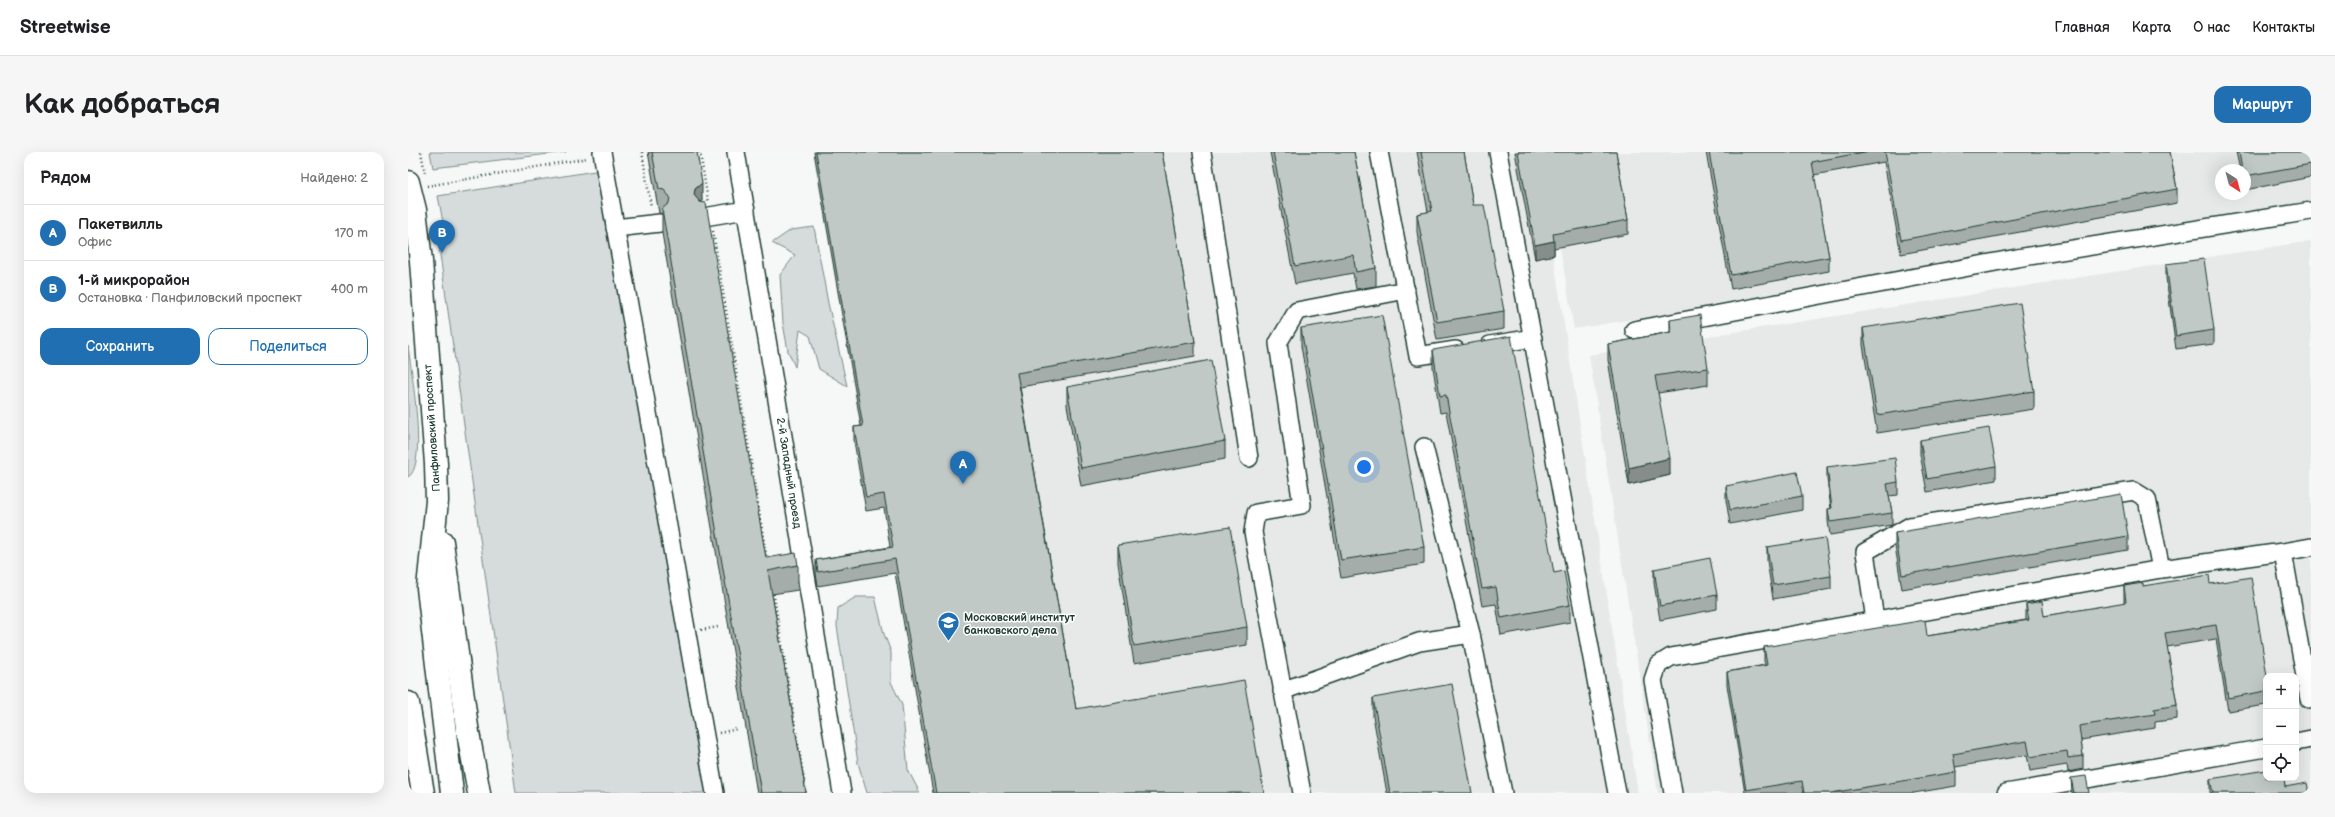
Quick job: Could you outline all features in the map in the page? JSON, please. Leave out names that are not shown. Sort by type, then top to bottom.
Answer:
[{"type":"main road","name":"Панфиловский проспект","points":[[414,189],[421,261],[436,464],[437,501],[428,588],[452,793]]},
{"type":"main road","points":[[437,501],[448,599],[467,727],[479,793]]},
{"type":"main road","points":[[408,704],[423,793]]},
{"type":"street","name":"2-й Западный проезд","points":[[736,152],[842,793]]},
{"type":"street","points":[[1202,152],[1249,458]]},
{"type":"street","points":[[1379,152],[1418,356],[1533,338]]},
{"type":"street","points":[[1498,152],[1617,793]]},
{"type":"street","points":[[602,154],[715,793]]},
{"type":"street","points":[[707,217],[746,210]]},
{"type":"street","points":[[1634,330],[2017,258],[2311,211]]},
{"type":"street","points":[[615,228],[657,224]]},
{"type":"street","points":[[1302,793],[1253,532],[1256,513],[1302,505],[1278,343],[1296,311],[1406,290]]},
{"type":"street","points":[[1424,447],[1471,634],[1503,793]]},
{"type":"street","points":[[1875,620],[1865,552],[1910,526],[2134,491],[2147,499],[2161,569]]},
{"type":"street","points":[[1673,793],[1653,680],[1658,665],[1671,657],[2161,569],[2311,548]]},
{"type":"street","points":[[2284,552],[2309,699]]},
{"type":"street","points":[[1282,691],[1420,642],[1471,634]]},
{"type":"street","points":[[2299,741],[2311,739]]},
{"type":"street","points":[[2006,793],[2263,749]]},
{"type":"path","points":[[421,152],[424,162]]},
{"type":"path","points":[[642,152],[657,224]]},
{"type":"path","points":[[700,152],[707,217],[769,567]]},
{"type":"path","points":[[414,189],[602,154]]},
{"type":"path","points":[[771,583],[806,793]]},
{"type":"shaded area","points":[[430,152],[566,152],[433,168]]},
{"type":"shaded area","points":[[813,152],[1537,152],[1638,793],[933,793],[884,508],[866,511],[854,441],[863,439]]},
{"type":"shaded area","points":[[1544,152],[2311,152],[2311,207],[1574,329]]},
{"type":"shaded area","points":[[601,170],[706,793],[516,793],[436,226],[443,222],[438,196]]},
{"type":"shaded area","points":[[814,227],[828,303],[847,386],[819,369],[810,336],[800,330],[795,367],[788,351],[783,323],[780,275],[795,255],[772,243],[791,230]]},
{"type":"shaded area","points":[[2311,241],[2311,793],[1658,793],[1589,355]]},
{"type":"shaded area","points":[[408,346],[415,395],[418,437],[417,455],[414,469],[408,477]]},
{"type":"shaded area","points":[[856,597],[875,597],[884,634],[891,652],[891,682],[902,705],[908,770],[920,793],[867,793],[858,763],[837,626],[838,608]]},
{"type":"building","points":[[652,152],[697,152],[702,183],[695,189],[694,195],[700,202],[706,203],[766,558],[796,553],[798,565],[768,571],[806,793],[761,793],[662,209],[669,203],[670,197],[664,190],[659,189]]},
{"type":"building","points":[[816,152],[1162,152],[1195,342],[1017,373],[1076,709],[1244,680],[1264,793],[936,793],[895,559],[818,572],[816,560],[893,547],[884,494],[866,497],[854,427],[863,426]]},
{"type":"building","points":[[1273,152],[1354,152],[1376,268],[1356,272],[1353,255],[1295,266]]},
{"type":"building","points":[[1421,152],[1464,152],[1473,205],[1484,205],[1504,311],[1437,322],[1417,214],[1432,211]]},
{"type":"building","points":[[1518,152],[1616,152],[1628,220],[1553,234],[1554,241],[1535,245]]},
{"type":"building","points":[[1709,152],[1864,152],[1812,162],[1829,257],[1731,275]]},
{"type":"building","points":[[1885,152],[2170,152],[2177,189],[1901,240]]},
{"type":"building","points":[[2239,152],[2311,152],[2311,164],[2251,175],[2251,164],[2241,164]]},
{"type":"building","points":[[2204,259],[2214,330],[2176,336],[2166,264]]},
{"type":"building","points":[[2020,303],[2034,391],[1877,415],[1863,328]]},
{"type":"building","points":[[1382,315],[1424,547],[1341,560],[1301,328]]},
{"type":"building","points":[[1700,315],[1708,368],[1655,376],[1670,458],[1629,468],[1608,344],[1671,332],[1670,320]]},
{"type":"building","points":[[1511,336],[1554,573],[1564,571],[1570,605],[1501,618],[1496,587],[1482,589],[1446,395],[1440,396],[1433,350]]},
{"type":"building","points":[[1211,360],[1225,441],[1081,468],[1067,387]]},
{"type":"building","points":[[1989,428],[1996,466],[1927,479],[1920,440]]},
{"type":"building","points":[[1895,458],[1898,482],[1887,484],[1892,513],[1830,522],[1828,509],[1832,508],[1827,467]]},
{"type":"building","points":[[1797,472],[1802,496],[1730,510],[1726,486]]},
{"type":"building","points":[[2121,494],[2128,536],[1902,575],[1895,533]]},
{"type":"building","points":[[1230,527],[1247,627],[1134,646],[1118,545]]},
{"type":"building","points":[[1825,538],[1831,576],[1773,585],[1767,547]]},
{"type":"building","points":[[1710,558],[1717,595],[1660,606],[1654,569]]},
{"type":"building","points":[[2209,575],[2210,584],[2251,577],[2267,673],[2263,673],[2263,692],[2228,698],[2216,625],[2165,633],[2177,705],[2154,709],[2155,714],[2079,726],[2083,756],[2068,758],[2067,751],[2030,757],[2027,741],[1953,754],[1956,772],[1831,793],[1804,793],[1802,781],[1746,790],[1727,672],[1767,665],[1764,647],[1925,620],[1927,636],[2029,620],[2026,604],[2042,601],[2044,616],[2126,602],[2124,586],[2143,583],[2143,586]]},
{"type":"building","points":[[1452,684],[1472,793],[1390,793],[1373,698]]},
{"type":"building","points":[[2263,770],[2263,781],[2284,781],[2285,787],[2307,783],[2309,793],[2213,793],[2210,779]]},
{"type":"building","points":[[2086,776],[2089,793],[2074,793],[2071,778]]},
{"type":"place","name":"1-й микрорайон","points":[[442,253]]},
{"type":"place","name":"Пакетвилль","points":[[963,484]]},
{"type":"place","name":"Московский институт банковского дела","points":[[948,642]]}]
